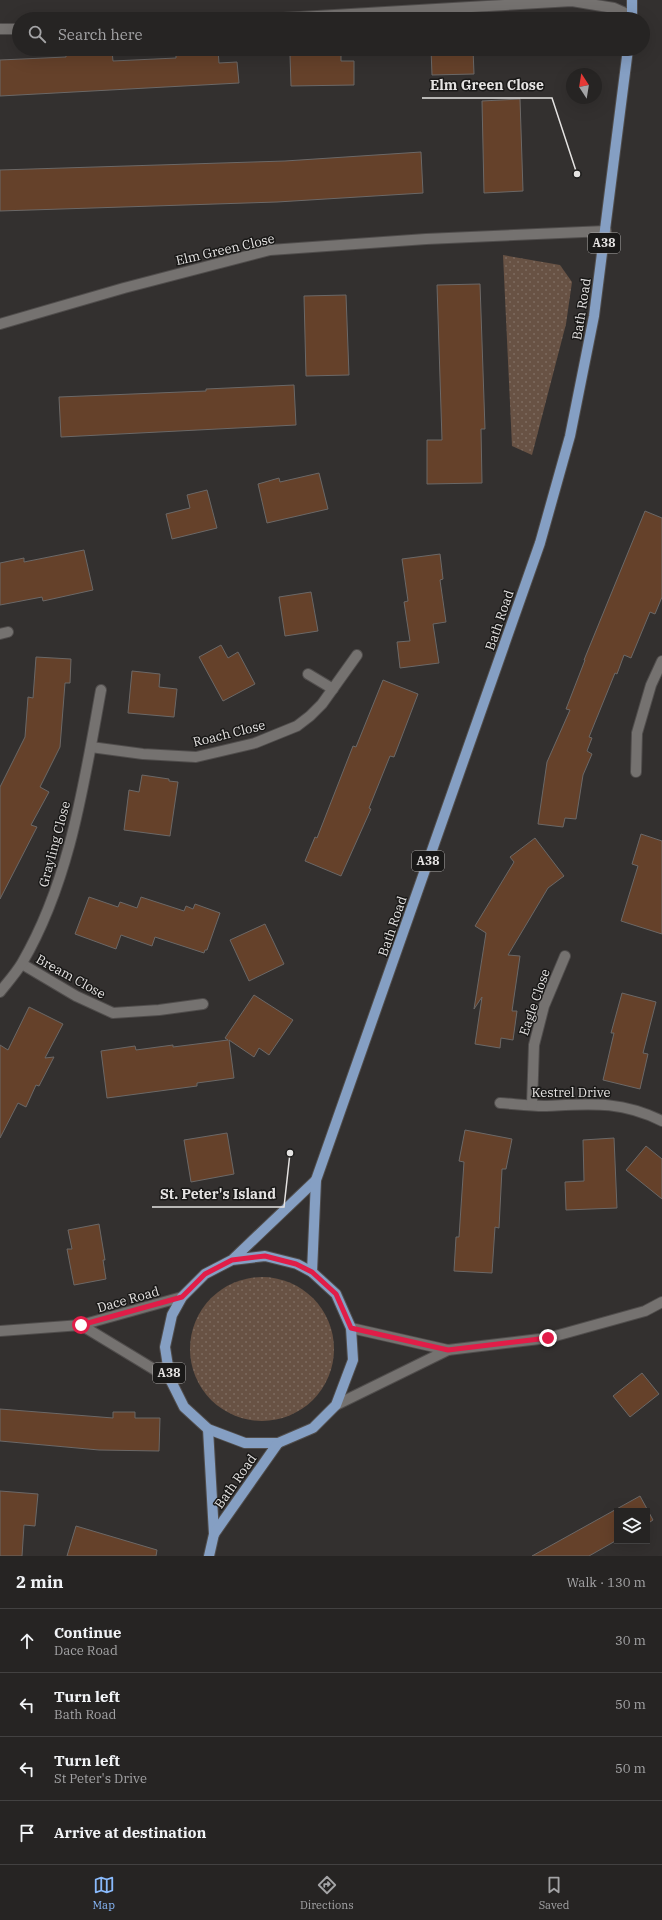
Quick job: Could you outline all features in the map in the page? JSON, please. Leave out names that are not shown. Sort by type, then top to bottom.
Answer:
[{"type":"main road","points":[[632,0],[632,12]]},
{"type":"main road","name":"Bath Road","points":[[312,1272],[316,1180],[540,543],[570,436],[594,316],[627,56]]},
{"type":"main road","name":"Bath Road","points":[[232,1260],[265,1256],[296,1264],[312,1272],[336,1294],[351,1328],[353,1360],[336,1405],[313,1428],[278,1443],[245,1443],[208,1430],[184,1407],[170,1379],[165,1347],[172,1315],[182,1297],[205,1274],[232,1260],[316,1180]]},
{"type":"main road","name":"Bath Road","points":[[208,1430],[214,1534],[209,1556]]},
{"type":"main road","name":"Bath Road","points":[[214,1534],[278,1443]]},
{"type":"street","points":[[385,12],[572,1],[614,8],[622,12]]},
{"type":"street","points":[[0,29],[12,29]]},
{"type":"street","name":"Elm Green Close","points":[[0,324],[124,288],[270,250],[426,239],[606,231]]},
{"type":"street","name":"Roach Close","points":[[91,747],[143,754],[196,757],[256,743],[297,726],[322,704],[357,655]]},
{"type":"street","points":[[636,772],[637,733],[651,685],[662,661]]},
{"type":"street","points":[[308,674],[333,689]]},
{"type":"street","name":"Grayling Close","points":[[0,992],[22,964],[53,899],[76,822],[101,690]]},
{"type":"street","name":"Eagle Close","points":[[532,1105],[534,1044],[544,1006],[565,956]]},
{"type":"street","name":"Bream Close","points":[[22,964],[76,996],[113,1013],[159,1010],[203,1004]]},
{"type":"street","name":"Kestrel Drive","points":[[500,1103],[532,1105],[602,1104],[626,1106],[662,1120]]},
{"type":"street","name":"Dace Road","points":[[0,1331],[81,1325],[182,1297]]},
{"type":"street","points":[[336,1405],[448,1350],[548,1338],[644,1311],[662,1302]]},
{"type":"street","name":"Dace Road","points":[[81,1325],[170,1379]]},
{"type":"street","points":[[351,1328],[448,1350]]},
{"type":"shaded area","points":[[503,255],[560,265],[572,282],[566,324],[532,455],[512,446]]},
{"type":"shaded area","points":[[255,1277],[269,1277],[296,1285],[308,1293],[318,1303],[329,1321],[333,1335],[333,1363],[329,1377],[318,1395],[308,1405],[290,1416],[269,1421],[255,1421],[228,1413],[216,1405],[206,1395],[195,1377],[190,1356],[190,1342],[198,1315],[206,1303],[216,1293],[234,1282]]},
{"type":"building","points":[[66,56],[112,56],[113,61],[176,58],[176,56],[218,56],[219,63],[237,62],[239,83],[0,96],[0,60]]},
{"type":"building","points":[[290,56],[341,56],[341,61],[354,61],[354,85],[291,86]]},
{"type":"building","points":[[431,56],[473,56],[474,74],[432,75]]},
{"type":"building","points":[[520,99],[523,191],[484,193],[482,101]]},
{"type":"building","points":[[421,152],[423,193],[277,202],[0,211],[0,170],[285,161]]},
{"type":"building","points":[[480,284],[485,429],[481,429],[482,483],[427,484],[427,440],[442,440],[437,285]]},
{"type":"building","points":[[346,295],[349,375],[306,376],[304,296]]},
{"type":"building","points":[[294,385],[296,425],[61,437],[59,397],[206,391],[206,389]]},
{"type":"building","points":[[319,473],[328,509],[267,523],[258,484],[279,478],[280,482]]},
{"type":"building","points":[[207,490],[217,528],[172,539],[166,514],[190,508],[187,495]]},
{"type":"building","points":[[645,511],[662,518],[662,597],[655,614],[650,612],[631,658],[624,655],[617,674],[615,673],[589,737],[592,738],[587,751],[592,754],[583,775],[576,819],[565,818],[563,827],[538,824],[547,762],[570,710],[566,709],[584,660]]},
{"type":"building","points":[[84,550],[93,590],[43,601],[42,597],[0,605],[0,563],[24,558],[24,562]]},
{"type":"building","points":[[440,554],[443,579],[440,580],[446,622],[433,624],[439,663],[400,668],[397,642],[410,641],[404,602],[408,601],[402,559]]},
{"type":"building","points":[[311,592],[318,631],[285,636],[279,597]]},
{"type":"building","points":[[221,645],[228,658],[238,652],[255,684],[223,701],[199,657]]},
{"type":"building","points":[[36,657],[71,659],[70,683],[65,683],[60,747],[40,787],[49,792],[31,825],[37,827],[0,899],[0,787],[25,737],[28,697],[33,698]]},
{"type":"building","points":[[132,671],[160,674],[159,687],[177,689],[174,717],[128,713]]},
{"type":"building","points":[[383,680],[418,694],[394,757],[390,756],[369,808],[371,809],[341,876],[305,861],[315,837],[317,838],[353,746],[356,747]]},
{"type":"building","points":[[142,775],[169,779],[169,781],[178,782],[170,836],[124,830],[129,790],[139,792]]},
{"type":"building","points":[[641,834],[662,841],[662,934],[621,921],[638,866],[632,864]]},
{"type":"building","points":[[535,838],[564,876],[548,888],[508,955],[520,956],[512,1011],[517,1011],[513,1040],[501,1038],[500,1048],[475,1044],[482,997],[474,1009],[486,933],[475,926],[514,862],[510,857]]},
{"type":"building","points":[[89,897],[118,907],[120,902],[137,908],[141,897],[184,911],[186,906],[193,909],[195,904],[220,913],[207,950],[205,950],[204,953],[155,937],[152,946],[121,935],[116,949],[75,934]]},
{"type":"building","points":[[265,924],[284,964],[249,981],[230,940]]},
{"type":"building","points":[[622,993],[656,1002],[643,1053],[648,1054],[640,1089],[603,1080],[614,1033],[611,1033]]},
{"type":"building","points":[[254,995],[293,1020],[269,1055],[259,1048],[254,1057],[229,1040],[234,1078],[197,1083],[197,1086],[107,1098],[101,1051],[135,1046],[136,1050],[173,1045],[173,1047],[228,1040],[225,1038]]},
{"type":"building","points":[[29,1007],[63,1024],[45,1058],[54,1057],[39,1086],[36,1085],[26,1107],[18,1103],[0,1138],[0,1045],[8,1050]]},
{"type":"building","points":[[465,1130],[512,1139],[506,1169],[502,1169],[499,1228],[495,1227],[492,1273],[454,1271],[456,1237],[459,1237],[464,1162],[459,1161]]},
{"type":"building","points":[[227,1133],[234,1174],[191,1182],[184,1140]]},
{"type":"building","points":[[614,1138],[617,1208],[566,1210],[565,1182],[584,1181],[583,1140]]},
{"type":"building","points":[[646,1146],[662,1159],[662,1199],[626,1170]]},
{"type":"building","points":[[99,1224],[105,1260],[103,1260],[106,1279],[74,1285],[67,1249],[72,1249],[68,1230]]},
{"type":"building","points":[[642,1373],[659,1394],[630,1417],[613,1396]]},
{"type":"building","points":[[0,1409],[113,1418],[113,1412],[135,1412],[135,1418],[160,1418],[159,1451],[99,1450],[0,1441]]},
{"type":"building","points":[[0,1491],[38,1494],[35,1526],[24,1525],[22,1556],[0,1556]]},
{"type":"building","points":[[640,1496],[646,1508],[618,1508]]},
{"type":"building","points":[[614,1510],[614,1542],[589,1556],[532,1556]]},
{"type":"building","points":[[650,1514],[653,1520],[650,1522]]},
{"type":"building","points":[[76,1526],[157,1550],[156,1556],[67,1556]]},
{"type":"place","name":"Elm Green Close","points":[[577,174]]},
{"type":"place","name":"St. Peter's Island","points":[[290,1153]]},
{"type":"route","points":[[81,1325],[182,1297],[205,1274],[232,1260],[265,1256],[296,1264],[312,1272],[336,1294],[351,1328],[448,1350],[548,1338]]}]
